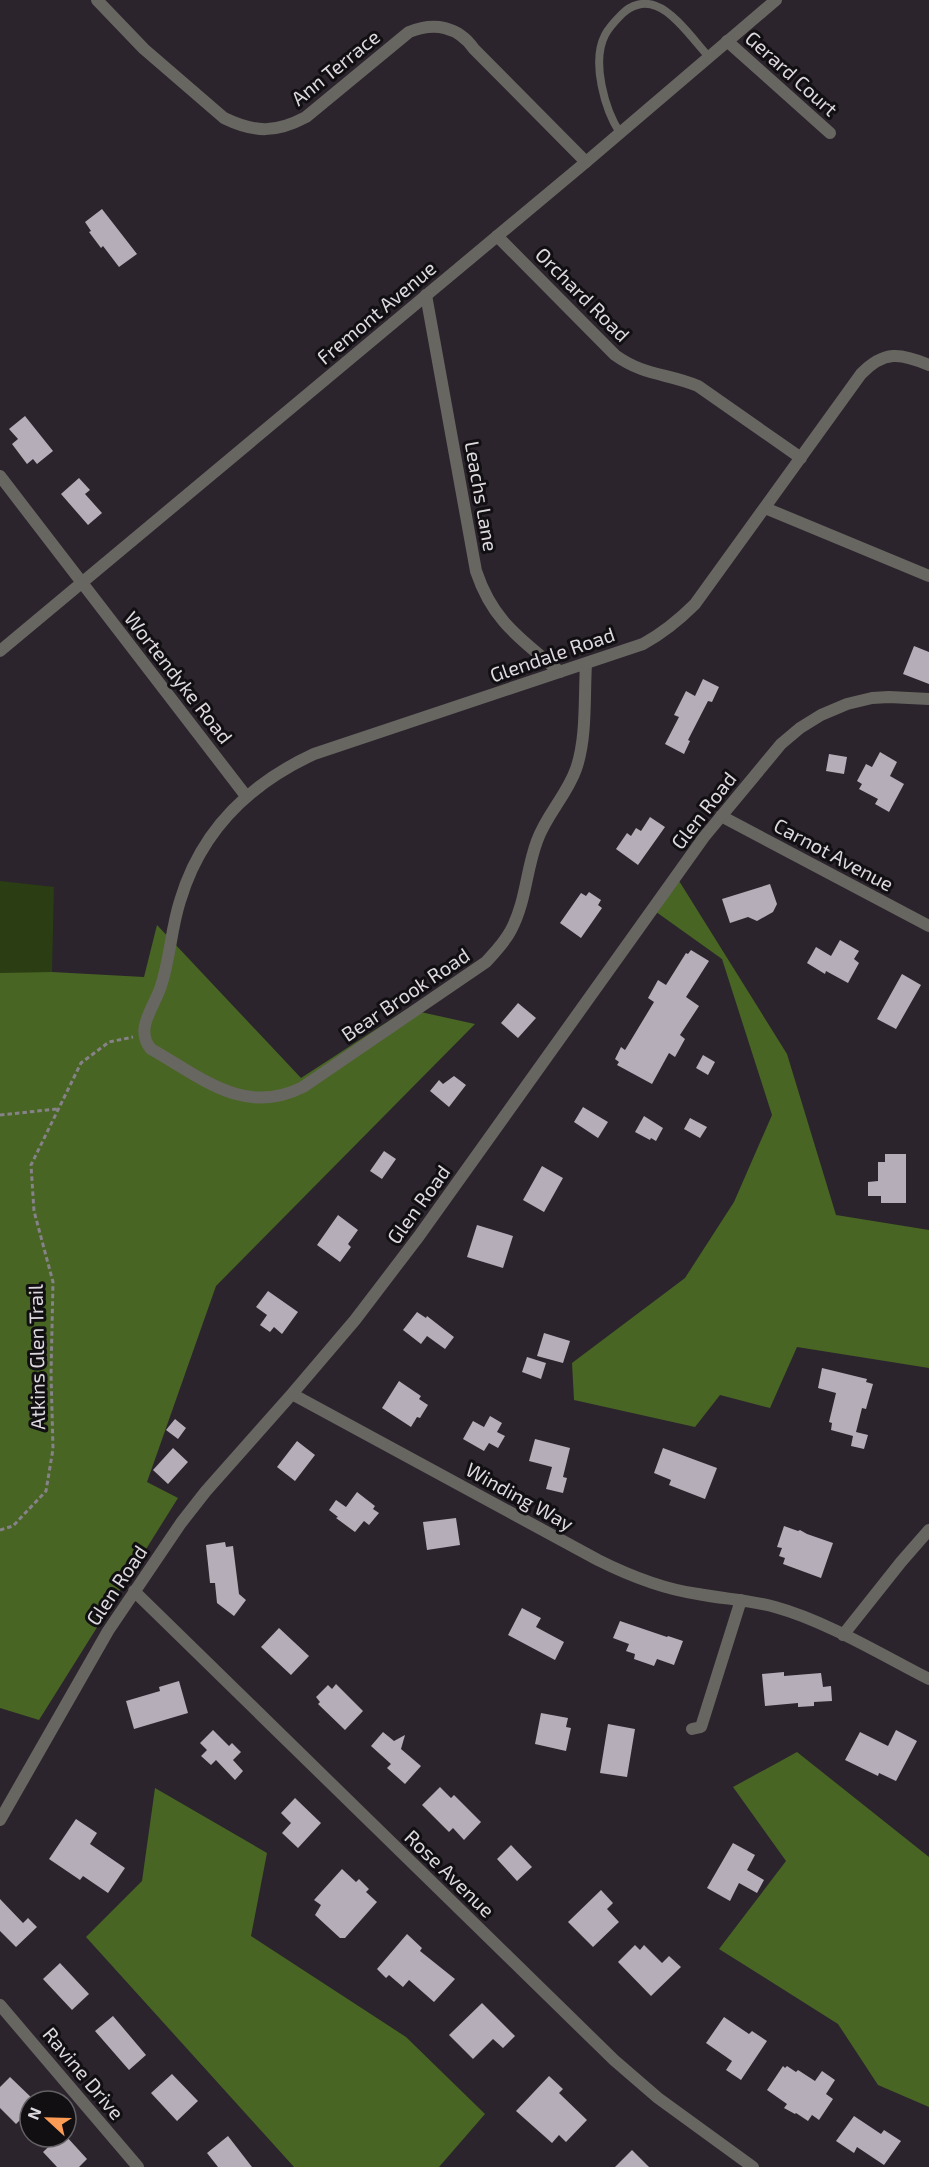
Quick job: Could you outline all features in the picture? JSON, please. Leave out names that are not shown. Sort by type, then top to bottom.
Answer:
[{"type":"street","name":"Ann Terrace","points":[[97,0],[144,49],[192,92],[224,117],[239,125],[257,129],[275,129],[291,125],[306,117],[409,32],[434,25],[447,27],[459,33],[469,42],[586,162]]},
{"type":"street","name":"Fremont Avenue","points":[[0,651],[586,162],[776,0]]},
{"type":"street","name":"Gerard Court","points":[[727,41],[830,133]]},
{"type":"street","name":"Orchard Road","points":[[497,236],[621,359],[645,372],[682,379],[698,387],[801,459]]},
{"type":"street","name":"Leachs Lane","points":[[426,295],[476,571],[483,591],[492,609],[506,626],[560,672]]},
{"type":"street","name":"Glendale Road","points":[[143,1034],[144,1025],[162,985],[180,900],[193,867],[219,825],[246,796],[286,767],[314,754],[644,644],[677,622],[695,604],[870,364],[896,355],[908,356],[929,365]]},
{"type":"street","name":"Wortendyke Road","points":[[0,476],[246,796]]},
{"type":"street","points":[[765,508],[929,576]]},
{"type":"street","name":"Bear Brook Road","points":[[143,1034],[151,1049],[222,1090],[248,1097],[277,1097],[303,1087],[486,962],[511,931],[519,913],[536,842],[576,768],[581,748],[586,664]]},
{"type":"street","name":"Glen Road","points":[[0,1820],[81,1676],[134,1591],[206,1491],[355,1320],[419,1236],[704,837],[781,744],[800,728],[821,715],[847,704],[872,698],[929,699]]},
{"type":"street","name":"Carnot Avenue","points":[[722,816],[929,926]]},
{"type":"street","name":"Winding Way","points":[[292,1394],[587,1555],[628,1575],[697,1594],[776,1607],[843,1635],[929,1679]]},
{"type":"street","points":[[843,1635],[929,1530]]},
{"type":"street","name":"Rose Avenue","points":[[134,1591],[614,2060],[658,2098],[750,2166]]},
{"type":"street","points":[[692,1729],[701,1727],[741,1600]]},
{"type":"street","name":"Ravine Drive","points":[[0,2005],[138,2167]]},
{"type":"lane","points":[[620,133],[602,93],[600,68],[603,37],[625,11],[639,4],[658,6],[709,57]]},
{"type":"path","name":"Atkins Glen Trail","points":[[0,1530],[13,1526],[46,1491],[53,1449],[52,1282],[34,1211],[31,1165],[81,1064],[109,1042],[143,1034]]},
{"type":"path","points":[[0,1115],[57,1109]]},
{"type":"green space","points":[[676,876],[787,1054],[836,1215],[929,1230],[929,1368],[797,1347],[770,1408],[720,1395],[695,1427],[574,1400],[572,1363],[685,1278],[734,1202],[772,1115],[722,959],[652,909]]},
{"type":"green space","points":[[0,881],[54,887],[52,972],[0,982]]},
{"type":"green space","points":[[157,925],[301,1078],[407,1009],[475,1024],[216,1286],[147,1482],[178,1498],[39,1720],[0,1708],[0,973],[52,972],[144,977]]},
{"type":"green space","points":[[797,1752],[929,1857],[929,2107],[878,2085],[838,2024],[719,1949],[786,1861],[733,1787]]},
{"type":"green space","points":[[155,1788],[267,1853],[251,1936],[406,2037],[485,2114],[439,2167],[294,2167],[86,1937],[142,1881]]},
{"type":"building","points":[[102,209],[137,254],[119,267],[103,246],[101,248],[89,232],[91,231],[85,222]]},
{"type":"building","points":[[25,416],[53,451],[37,464],[33,459],[27,464],[12,444],[18,439],[9,429]]},
{"type":"building","points":[[79,478],[90,490],[85,494],[102,513],[88,525],[61,494]]},
{"type":"building","points":[[914,646],[929,652],[929,684],[903,674]]},
{"type":"building","points":[[703,679],[719,687],[712,702],[708,701],[688,740],[690,741],[684,754],[665,744],[679,717],[674,715],[686,691],[695,696]]},
{"type":"building","points":[[880,752],[897,762],[890,776],[904,784],[889,812],[875,804],[878,799],[859,789],[862,784],[857,781],[866,764],[872,767]]},
{"type":"building","points":[[829,754],[847,757],[844,774],[826,771]]},
{"type":"building","points":[[650,817],[665,827],[638,865],[616,849],[627,833],[631,836],[636,828],[641,831]]},
{"type":"building","points":[[770,884],[777,904],[773,912],[757,921],[748,917],[730,923],[722,899]]},
{"type":"building","points":[[589,892],[601,900],[598,905],[602,908],[581,938],[560,923],[581,893],[586,896]]},
{"type":"building","points":[[840,940],[859,951],[854,959],[859,963],[848,983],[826,971],[825,974],[807,963],[816,947],[831,956]]},
{"type":"building","points":[[691,950],[709,961],[686,997],[699,1006],[680,1035],[685,1039],[675,1057],[669,1053],[652,1084],[617,1065],[619,1062],[615,1059],[621,1047],[625,1050],[654,1002],[648,998],[658,980],[666,985],[686,953],[688,954]]},
{"type":"building","points":[[902,974],[921,985],[896,1029],[877,1019]]},
{"type":"building","points":[[518,1003],[536,1018],[518,1038],[501,1023]]},
{"type":"building","points":[[703,1055],[715,1062],[708,1075],[696,1068]]},
{"type":"building","points":[[454,1076],[466,1085],[449,1107],[430,1091],[439,1080],[443,1084]]},
{"type":"building","points":[[583,1107],[608,1122],[598,1138],[574,1122]]},
{"type":"building","points":[[644,1116],[663,1128],[656,1141],[635,1132]]},
{"type":"building","points":[[690,1118],[707,1127],[700,1138],[684,1129]]},
{"type":"building","points":[[384,1151],[396,1159],[382,1179],[370,1171]]},
{"type":"building","points":[[885,1154],[906,1154],[906,1203],[881,1203],[881,1196],[868,1196],[868,1182],[878,1181],[878,1162],[885,1162]]},
{"type":"building","points":[[542,1166],[563,1178],[544,1212],[523,1200]]},
{"type":"building","points":[[338,1215],[358,1230],[348,1244],[351,1247],[340,1262],[317,1245]]},
{"type":"building","points":[[477,1225],[513,1236],[503,1268],[467,1257]]},
{"type":"building","points":[[268,1291],[298,1312],[282,1334],[274,1327],[270,1332],[260,1325],[267,1315],[256,1307]]},
{"type":"building","points":[[417,1312],[426,1318],[427,1316],[454,1337],[445,1349],[427,1336],[421,1344],[403,1330]]},
{"type":"building","points":[[544,1333],[570,1341],[563,1363],[537,1356]]},
{"type":"building","points":[[527,1357],[546,1363],[541,1379],[522,1372]]},
{"type":"building","points":[[822,1368],[867,1379],[866,1382],[873,1384],[866,1409],[862,1408],[856,1432],[868,1435],[864,1449],[851,1446],[853,1436],[831,1430],[832,1423],[829,1422],[836,1393],[818,1388]]},
{"type":"building","points":[[399,1381],[421,1396],[419,1399],[428,1405],[411,1427],[382,1408]]},
{"type":"building","points":[[490,1416],[502,1423],[497,1432],[505,1436],[498,1448],[489,1443],[484,1451],[463,1439],[473,1421],[484,1427]]},
{"type":"building","points":[[175,1419],[186,1428],[178,1439],[166,1430]]},
{"type":"building","points":[[535,1439],[570,1448],[563,1477],[567,1478],[563,1493],[546,1489],[552,1467],[529,1461]]},
{"type":"building","points":[[297,1441],[315,1455],[295,1481],[277,1467]]},
{"type":"building","points":[[173,1448],[188,1462],[168,1484],[153,1470]]},
{"type":"building","points":[[663,1448],[717,1468],[705,1499],[669,1485],[671,1480],[654,1473]]},
{"type":"building","points":[[357,1492],[375,1506],[373,1509],[379,1513],[369,1525],[364,1521],[355,1532],[329,1510],[336,1500],[346,1507]]},
{"type":"building","points":[[456,1518],[460,1545],[427,1550],[423,1522]]},
{"type":"building","points":[[784,1526],[833,1543],[821,1578],[783,1564],[785,1558],[779,1556],[782,1548],[777,1547]]},
{"type":"building","points":[[225,1542],[226,1547],[233,1546],[239,1594],[246,1600],[234,1616],[217,1603],[215,1583],[210,1583],[206,1545]]},
{"type":"building","points":[[522,1608],[541,1618],[536,1627],[564,1642],[555,1660],[508,1635]]},
{"type":"building","points":[[620,1621],[683,1641],[674,1665],[657,1659],[654,1666],[634,1659],[635,1654],[626,1651],[629,1644],[613,1638]]},
{"type":"building","points":[[279,1628],[309,1656],[291,1675],[261,1647]]},
{"type":"building","points":[[784,1672],[784,1676],[821,1673],[823,1687],[831,1686],[832,1701],[814,1702],[814,1706],[798,1707],[798,1703],[765,1706],[762,1674]]},
{"type":"building","points":[[179,1681],[188,1713],[134,1729],[126,1701],[160,1691],[159,1687]]},
{"type":"building","points":[[336,1684],[363,1711],[345,1730],[318,1704],[320,1702],[316,1697],[328,1685],[332,1689]]},
{"type":"building","points":[[541,1713],[568,1718],[566,1727],[571,1728],[566,1751],[535,1744]]},
{"type":"building","points":[[608,1724],[635,1729],[627,1777],[600,1773]]},
{"type":"building","points":[[213,1730],[229,1746],[232,1743],[241,1752],[233,1760],[243,1771],[235,1780],[216,1760],[211,1765],[201,1756],[207,1750],[200,1743]]},
{"type":"building","points":[[896,1730],[917,1741],[896,1781],[879,1773],[878,1776],[845,1760],[860,1732],[888,1746]]},
{"type":"building","points":[[383,1732],[394,1741],[405,1735],[401,1749],[421,1766],[405,1784],[387,1768],[391,1764],[371,1746]]},
{"type":"building","points":[[440,1787],[451,1798],[454,1795],[481,1822],[464,1840],[453,1828],[449,1832],[422,1805]]},
{"type":"building","points":[[295,1798],[321,1823],[298,1848],[282,1833],[291,1823],[281,1813]]},
{"type":"building","points":[[76,1819],[97,1833],[90,1844],[125,1868],[108,1893],[83,1876],[80,1880],[49,1859]]},
{"type":"building","points":[[733,1843],[755,1855],[747,1870],[764,1880],[757,1893],[739,1883],[730,1901],[707,1888]]},
{"type":"building","points":[[511,1845],[532,1867],[517,1881],[497,1859]]},
{"type":"building","points":[[342,1869],[356,1882],[359,1879],[369,1889],[366,1892],[377,1902],[345,1938],[340,1938],[315,1915],[321,1905],[314,1900]]},
{"type":"building","points":[[601,1890],[613,1903],[607,1909],[619,1922],[593,1947],[568,1922]]},
{"type":"building","points":[[0,1899],[23,1923],[28,1918],[37,1927],[16,1947],[0,1931]]},
{"type":"building","points":[[407,1934],[422,1948],[420,1951],[455,1979],[434,2002],[409,1980],[403,1987],[389,1975],[386,1978],[377,1969]]},
{"type":"building","points":[[635,1945],[640,1950],[644,1945],[662,1963],[669,1956],[681,1967],[651,1996],[618,1962]]},
{"type":"building","points":[[60,1963],[89,1994],[72,2010],[43,1979]]},
{"type":"building","points":[[482,2003],[515,2036],[503,2048],[493,2039],[473,2059],[449,2035]]},
{"type":"building","points":[[113,2016],[146,2055],[129,2070],[95,2031]]},
{"type":"building","points":[[724,2017],[749,2034],[752,2031],[767,2041],[741,2080],[726,2070],[732,2061],[706,2043]]},
{"type":"building","points":[[783,2066],[796,2072],[798,2070],[815,2081],[822,2071],[835,2080],[826,2094],[833,2099],[819,2120],[812,2115],[808,2121],[784,2108],[787,2104],[767,2090]]},
{"type":"building","points":[[172,2074],[198,2101],[177,2121],[151,2093]]},
{"type":"building","points":[[549,2076],[563,2089],[559,2093],[587,2120],[566,2142],[559,2135],[552,2143],[516,2111]]},
{"type":"building","points":[[10,2077],[22,2089],[18,2089],[18,2122],[16,2124],[0,2108],[0,2087]]},
{"type":"building","points":[[854,2116],[881,2134],[884,2130],[901,2141],[884,2165],[857,2147],[854,2153],[836,2141]]},
{"type":"building","points":[[228,2136],[252,2167],[218,2167],[207,2153]]},
{"type":"building","points":[[46,2149],[78,2149],[87,2159],[79,2167],[57,2167],[43,2152]]},
{"type":"building","points":[[632,2150],[649,2167],[615,2167]]}]
